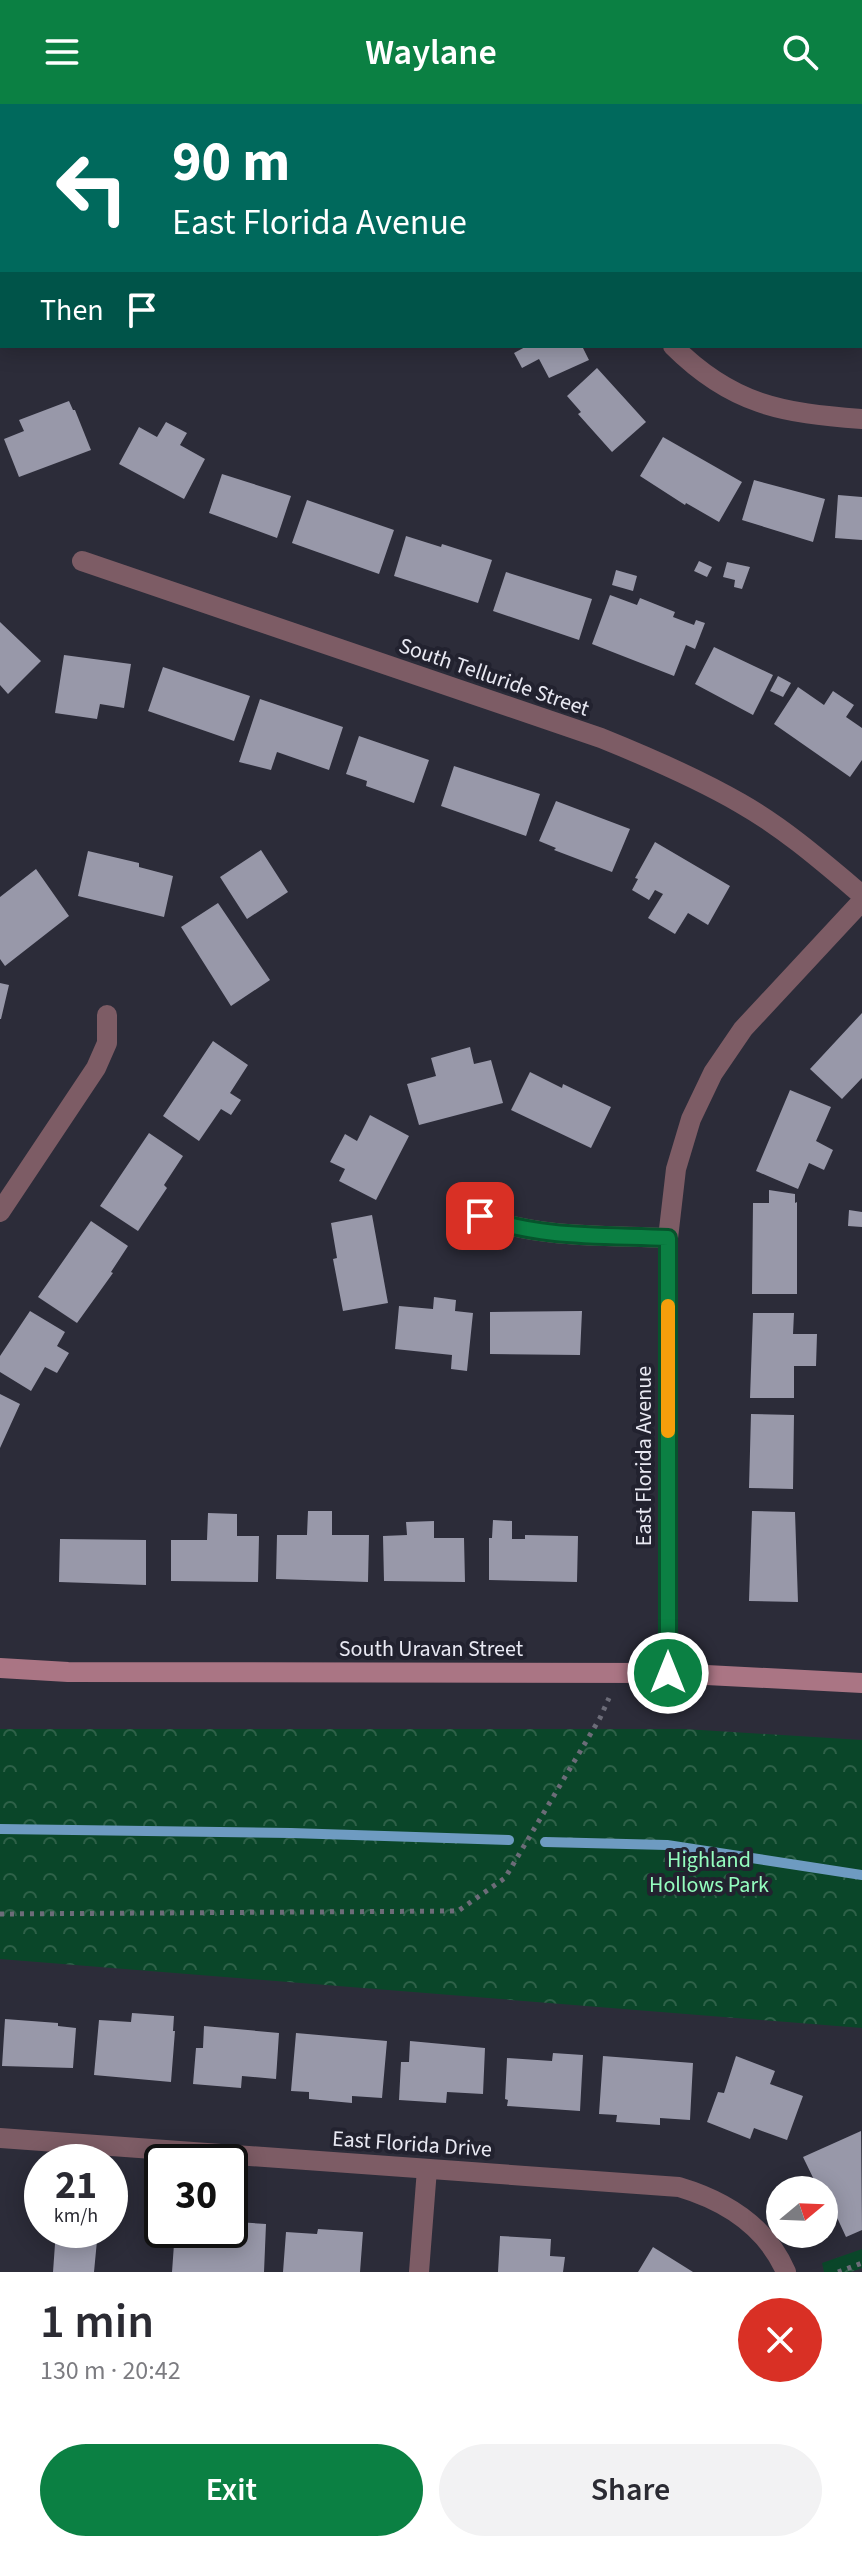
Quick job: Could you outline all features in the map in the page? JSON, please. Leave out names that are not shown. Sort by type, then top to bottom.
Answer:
[{"type":"street","points":[[675,348],[722,387],[768,406],[807,415],[862,419]]},
{"type":"street","name":"South Telluride Street","points":[[82,561],[601,738],[672,767],[741,804],[805,847],[862,895]]},
{"type":"street","name":"East Florida Avenue","points":[[668,1673],[668,1238],[676,1169],[691,1119],[713,1073],[743,1029],[862,901]]},
{"type":"street","points":[[0,1212],[96,1068],[107,1043],[107,1015]]},
{"type":"street","points":[[480,1216],[530,1231],[668,1238]]},
{"type":"street","name":"South Uravan Street","points":[[0,1668],[68,1672],[668,1673],[862,1683]]},
{"type":"street","name":"East Florida Drive","points":[[0,2138],[679,2187],[708,2196],[735,2210],[764,2235],[786,2272]]},
{"type":"street","points":[[419,2272],[427,2169]]},
{"type":"path","points":[[0,1914],[458,1911],[505,1878],[600,1718],[620,1673]]},
{"type":"path","points":[[838,2272],[862,2263]]},
{"type":"green space","name":"Highland Hollows Park","points":[[0,1729],[685,1729],[862,1740],[862,2028],[0,1959]]},
{"type":"green space","points":[[862,2249],[862,2268],[851,2272],[824,2272],[822,2263]]},
{"type":"building","points":[[523,348],[583,348],[589,360],[549,378],[539,359],[522,368],[514,353]]},
{"type":"building","points":[[597,368],[646,422],[612,452],[578,414],[581,412],[567,396]]},
{"type":"building","points":[[69,401],[91,450],[19,477],[4,439],[24,431],[19,420]]},
{"type":"building","points":[[166,422],[187,433],[180,445],[205,459],[184,499],[119,464],[139,427],[157,437]]},
{"type":"building","points":[[663,437],[742,482],[719,522],[685,505],[640,476]]},
{"type":"building","points":[[222,474],[291,496],[277,538],[209,513]]},
{"type":"building","points":[[754,480],[825,499],[813,542],[742,520]]},
{"type":"building","points":[[838,495],[862,497],[862,540],[835,538]]},
{"type":"building","points":[[307,500],[394,530],[379,574],[292,543]]},
{"type":"building","points":[[406,536],[492,560],[478,603],[394,576]]},
{"type":"building","points":[[699,561],[712,567],[707,577],[694,571]]},
{"type":"building","points":[[727,562],[750,567],[742,589],[734,587],[735,580],[723,577]]},
{"type":"building","points":[[616,570],[637,576],[633,591],[612,585]]},
{"type":"building","points":[[506,572],[592,599],[579,640],[493,611]]},
{"type":"building","points":[[610,595],[637,605],[640,598],[675,612],[673,617],[694,625],[696,620],[705,623],[695,649],[686,645],[674,676],[592,644]]},
{"type":"building","points":[[0,622],[41,661],[8,694],[0,685]]},
{"type":"building","points":[[714,647],[773,675],[753,715],[695,684]]},
{"type":"building","points":[[64,655],[131,664],[124,708],[100,704],[97,719],[55,713]]},
{"type":"building","points":[[163,667],[250,696],[234,741],[148,711]]},
{"type":"building","points":[[778,676],[791,683],[783,697],[770,691]]},
{"type":"building","points":[[798,687],[824,705],[833,691],[854,705],[846,717],[862,728],[862,760],[850,777],[774,724]]},
{"type":"building","points":[[260,699],[343,727],[329,770],[277,752],[271,770],[239,762]]},
{"type":"building","points":[[359,736],[429,760],[414,803],[366,786],[367,781],[346,774]]},
{"type":"building","points":[[454,766],[540,794],[526,836],[441,806]]},
{"type":"building","points":[[556,801],[630,829],[612,872],[554,850],[556,848],[539,841]]},
{"type":"building","points":[[655,842],[730,886],[708,925],[688,913],[675,934],[648,918],[663,894],[655,890],[649,900],[632,890],[638,879],[635,878]]},
{"type":"building","points":[[261,850],[288,892],[247,919],[220,877]]},
{"type":"building","points":[[88,851],[139,863],[139,867],[173,876],[164,917],[78,896]]},
{"type":"building","points":[[36,869],[69,916],[5,966],[0,959],[0,897]]},
{"type":"building","points":[[218,903],[270,980],[231,1006],[181,927]]},
{"type":"building","points":[[0,983],[9,985],[1,1019],[0,1019]]},
{"type":"building","points":[[862,1013],[862,1078],[842,1099],[810,1069]]},
{"type":"building","points":[[213,1041],[248,1065],[230,1093],[241,1100],[231,1115],[221,1109],[199,1141],[163,1116]]},
{"type":"building","points":[[470,1047],[474,1064],[491,1060],[503,1103],[419,1125],[407,1084],[436,1076],[431,1058]]},
{"type":"building","points":[[530,1072],[611,1107],[591,1148],[511,1110]]},
{"type":"building","points":[[790,1090],[831,1107],[816,1141],[833,1150],[824,1170],[809,1163],[798,1189],[756,1171]]},
{"type":"building","points":[[370,1115],[409,1136],[376,1200],[339,1181],[345,1169],[330,1162],[345,1134],[357,1141]]},
{"type":"building","points":[[149,1133],[183,1156],[164,1185],[167,1188],[138,1231],[100,1206]]},
{"type":"building","points":[[769,1190],[795,1194],[797,1294],[752,1294],[753,1203],[769,1203]]},
{"type":"building","points":[[849,1210],[862,1212],[862,1227],[848,1226]]},
{"type":"building","points":[[372,1215],[388,1303],[343,1311],[333,1259],[337,1258],[331,1223]]},
{"type":"building","points":[[91,1221],[128,1246],[113,1273],[77,1323],[38,1297]]},
{"type":"building","points":[[434,1297],[456,1300],[455,1311],[473,1313],[467,1371],[451,1369],[452,1355],[395,1349],[399,1306],[433,1309]]},
{"type":"building","points":[[30,1311],[65,1332],[57,1346],[69,1353],[57,1373],[45,1367],[31,1391],[0,1372],[0,1356]]},
{"type":"building","points":[[582,1311],[580,1355],[490,1354],[490,1312]]},
{"type":"building","points":[[753,1313],[794,1313],[793,1334],[817,1334],[816,1366],[794,1366],[794,1398],[750,1398]]},
{"type":"building","points":[[0,1394],[20,1404],[0,1448]]},
{"type":"building","points":[[751,1414],[794,1415],[793,1489],[749,1488]]},
{"type":"building","points":[[308,1511],[332,1511],[332,1535],[369,1535],[368,1582],[276,1579],[277,1535],[307,1535]]},
{"type":"building","points":[[752,1511],[795,1512],[798,1602],[749,1601]]},
{"type":"building","points":[[208,1513],[237,1514],[237,1536],[259,1536],[258,1582],[171,1581],[171,1540],[207,1540]]},
{"type":"building","points":[[493,1520],[512,1521],[512,1539],[525,1539],[525,1535],[578,1536],[577,1582],[489,1580],[489,1538],[492,1538]]},
{"type":"building","points":[[434,1521],[434,1538],[464,1538],[465,1582],[384,1581],[383,1536],[407,1535],[406,1522]]},
{"type":"building","points":[[60,1539],[146,1540],[146,1585],[59,1582]]},
{"type":"building","points":[[132,2013],[174,2016],[171,2082],[94,2075],[99,2020],[131,2022]]},
{"type":"building","points":[[5,2019],[58,2023],[58,2026],[76,2028],[73,2068],[2,2066]]},
{"type":"building","points":[[204,2026],[279,2033],[276,2079],[242,2076],[241,2088],[193,2084],[196,2048],[203,2048]]},
{"type":"building","points":[[296,2033],[387,2041],[382,2098],[352,2096],[352,2103],[309,2099],[309,2092],[291,2091]]},
{"type":"building","points":[[410,2041],[485,2048],[483,2094],[447,2092],[446,2103],[399,2100],[401,2062],[409,2062]]},
{"type":"building","points":[[553,2053],[583,2055],[580,2111],[507,2106],[507,2058],[552,2061]]},
{"type":"building","points":[[603,2056],[693,2063],[690,2120],[660,2118],[660,2125],[616,2122],[617,2115],[599,2114]]},
{"type":"building","points":[[736,2056],[775,2071],[770,2084],[803,2096],[787,2140],[754,2128],[750,2139],[707,2122],[718,2092],[724,2093]]},
{"type":"building","points":[[861,2131],[862,2230],[846,2237],[838,2220],[838,2176],[812,2176],[803,2157]]},
{"type":"building","points":[[248,2223],[266,2224],[264,2272],[172,2272],[174,2248],[248,2248]]},
{"type":"building","points":[[318,2229],[363,2232],[360,2272],[283,2272],[286,2232],[317,2234]]},
{"type":"building","points":[[500,2236],[551,2239],[550,2256],[565,2257],[563,2272],[498,2272]]},
{"type":"building","points":[[653,2247],[693,2272],[638,2272]]},
{"type":"building","points":[[55,2248],[96,2248],[94,2272],[53,2272]]},
{"type":"waterway","points":[[0,1829],[509,1840]]},
{"type":"waterway","points":[[545,1842],[667,1845],[862,1875]]},
{"type":"slow traffic","points":[[668,1306],[668,1431]]},
{"type":"route","points":[[480,1216],[530,1231],[668,1238],[668,1673]]}]
